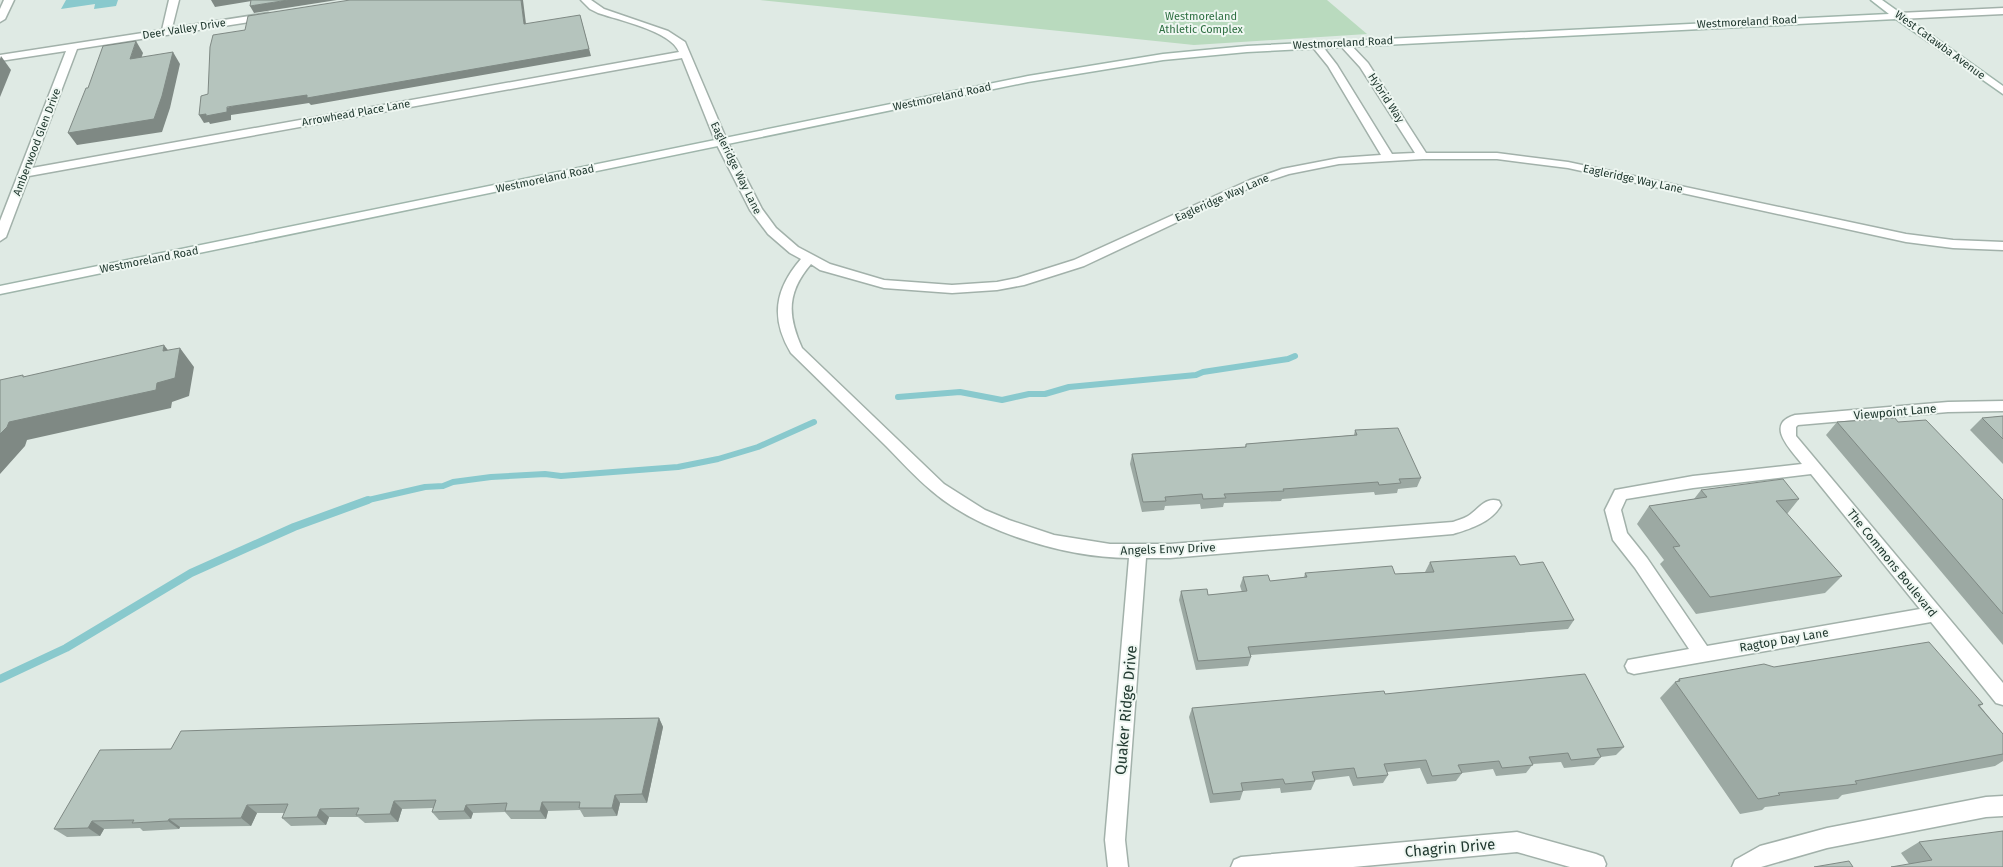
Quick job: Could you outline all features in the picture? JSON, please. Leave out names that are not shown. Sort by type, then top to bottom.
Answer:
[{"type":"street","points":[[0,19],[9,0]]},
{"type":"street","points":[[166,32],[174,0]]},
{"type":"street","name":"Eagleridge Way Lane","points":[[586,0],[601,11],[674,38],[681,44],[722,143],[763,221],[782,241],[809,258],[857,277],[906,287],[952,289],[1005,284],[1060,270],[1254,182],[1286,171],[1339,161],[1423,156],[1474,155],[1544,161],[1906,238],[1953,244],[2003,246]]},
{"type":"street","name":"West Catawba Avenue","points":[[1876,0],[2003,91]]},
{"type":"street","name":"Westmoreland Road","points":[[0,290],[1102,66],[1186,54],[1316,45],[1710,24],[2003,11]]},
{"type":"street","name":"Deer Valley Drive","points":[[0,58],[277,14]]},
{"type":"street","name":"Hybrid Way","points":[[1344,44],[1364,65],[1423,156]]},
{"type":"street","points":[[1316,45],[1332,65],[1389,158]]},
{"type":"street","name":"Amberwood Glen Drive","points":[[0,237],[73,46]]},
{"type":"street","name":"Arrowhead Place Lane","points":[[26,173],[685,54]]},
{"type":"street","name":"Angels Envy Drive","points":[[809,258],[792,280],[784,299],[784,321],[796,350],[938,488],[979,514],[1028,534],[1082,548],[1138,552],[1453,528],[1472,521],[1494,505]]},
{"type":"street","name":"Viewpoint Lane","points":[[1788,425],[1795,420],[1948,408],[2003,406]]},
{"type":"street","name":"The Commons Boulevard","points":[[1788,425],[1789,437],[2003,697]]},
{"type":"street","points":[[1703,654],[1620,535],[1614,510],[1621,494],[1657,486],[1814,468]]},
{"type":"street","name":"Quaker Ridge Drive","points":[[1118,867],[1115,840],[1138,552]]},
{"type":"street","name":"Ragtop Day Lane","points":[[1634,666],[1934,614]]},
{"type":"street","points":[[1742,867],[1760,856],[1827,838],[1986,807],[2003,806]]},
{"type":"street","name":"Chagrin Drive","points":[[1241,867],[1517,842],[1596,864]]},
{"type":"green space","name":"Westmoreland Athletic Complex","points":[[760,0],[1327,0],[1367,34],[1194,45]]},
{"type":"water","points":[[66,0],[118,0],[116,6],[94,9],[95,4],[61,9]]},
{"type":"building","points":[[251,0],[288,0],[250,6]]},
{"type":"building","points":[[350,0],[521,0],[524,24],[580,15],[589,49],[307,98],[307,95],[227,107],[227,112],[206,116],[206,114],[199,115],[201,96],[208,94],[210,47],[213,35],[245,30],[248,16]]},
{"type":"building","points":[[136,41],[130,59],[173,52],[154,119],[68,133],[86,88],[88,88],[103,46]]},
{"type":"building","points":[[164,345],[163,351],[180,348],[175,378],[157,383],[156,390],[9,422],[0,434],[0,380],[23,375],[23,377]]},
{"type":"building","points":[[2003,416],[2003,439],[1982,418]]},
{"type":"building","points":[[1895,418],[1898,422],[1926,420],[2003,500],[2003,614],[1837,422]]},
{"type":"building","points":[[1398,428],[1421,478],[1399,479],[1401,483],[1379,485],[1378,482],[1283,489],[1284,491],[1224,494],[1226,498],[1203,499],[1202,494],[1165,497],[1166,501],[1143,502],[1132,454],[1246,447],[1246,444],[1357,435],[1355,430]]},
{"type":"building","points":[[1783,479],[1799,499],[1776,501],[1842,576],[1710,597],[1673,547],[1680,546],[1649,506],[1707,497],[1701,490]]},
{"type":"building","points":[[1515,556],[1520,565],[1543,562],[1574,620],[1248,647],[1251,657],[1198,661],[1181,591],[1207,589],[1208,595],[1247,591],[1243,577],[1268,575],[1270,581],[1307,577],[1305,573],[1392,566],[1395,574],[1434,572],[1430,562]]},
{"type":"building","points":[[1929,642],[1983,704],[1978,705],[2003,734],[2003,754],[1855,781],[1857,784],[1778,793],[1780,795],[1758,799],[1675,682],[1680,681],[1679,679],[1764,664],[1774,667]]},
{"type":"building","points":[[1585,674],[1624,747],[1597,749],[1601,757],[1571,760],[1568,753],[1529,757],[1533,765],[1502,768],[1499,761],[1458,765],[1462,773],[1432,776],[1426,760],[1384,764],[1388,775],[1357,778],[1354,768],[1312,772],[1315,781],[1285,784],[1283,779],[1241,783],[1243,791],[1213,794],[1192,708],[1384,691],[1385,694]]},
{"type":"building","points":[[659,718],[642,794],[615,795],[612,808],[579,808],[580,802],[542,802],[540,811],[505,811],[507,803],[466,805],[464,811],[432,812],[436,800],[394,801],[390,814],[356,815],[359,808],[320,809],[317,817],[282,818],[288,804],[247,805],[241,818],[169,819],[168,821],[132,823],[134,820],[92,821],[88,828],[54,829],[100,750],[171,749],[181,731]]},
{"type":"building","points":[[2003,831],[2003,867],[1891,867],[1932,860],[1919,842]]},
{"type":"building","points":[[1849,861],[1853,867],[1814,867]]},
{"type":"waterway","points":[[898,397],[960,392],[1002,400],[1029,394],[1045,394],[1069,387],[1196,375],[1203,372],[1288,359],[1295,356]]},
{"type":"waterway","points":[[367,500],[425,487],[443,486],[453,482],[491,477],[545,474],[561,476],[678,467],[718,459],[758,447],[814,422]]},
{"type":"waterway","points":[[0,679],[66,648],[191,573],[294,527],[367,500]]}]
